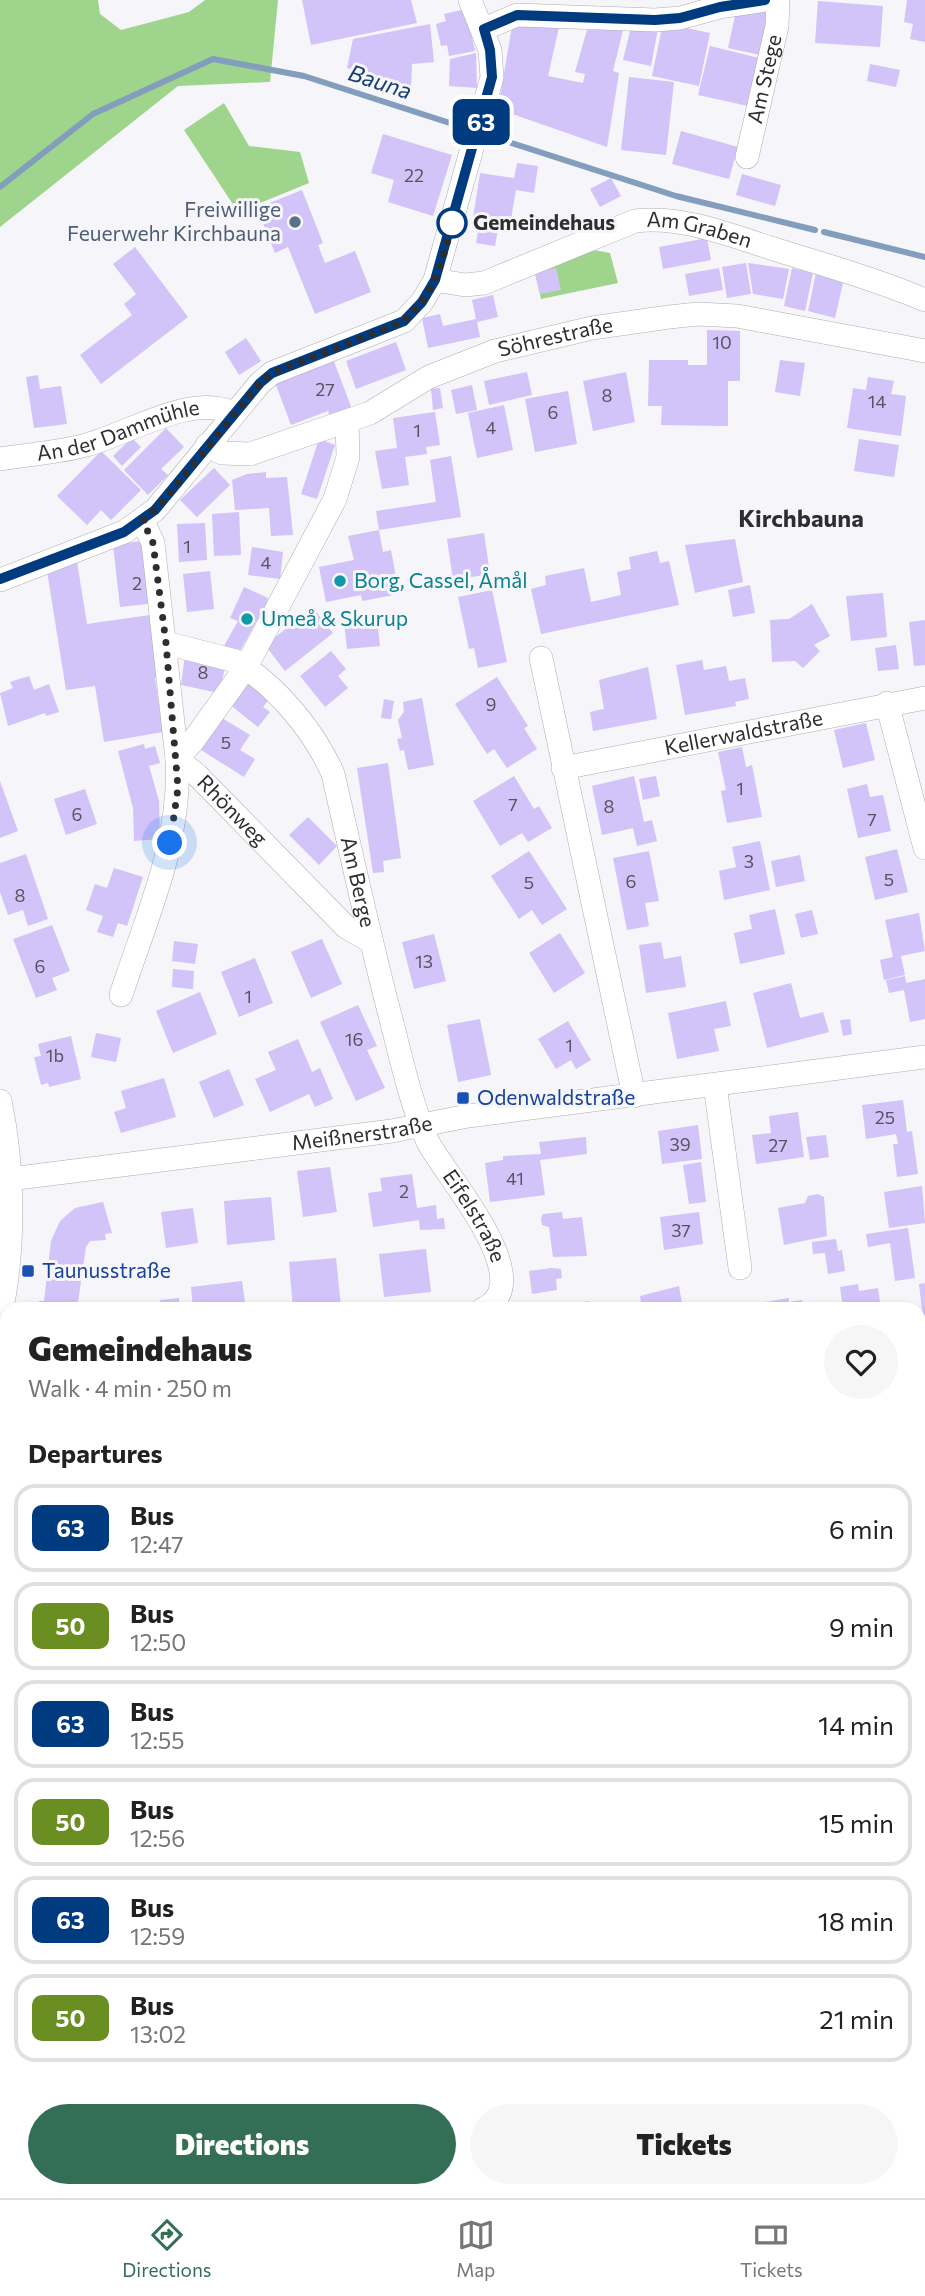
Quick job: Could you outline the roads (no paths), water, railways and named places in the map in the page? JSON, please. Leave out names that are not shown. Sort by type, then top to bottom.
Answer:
[{"type":"street","points":[[0,580],[124,532],[143,521],[167,497],[260,383],[272,373],[404,321],[422,302],[435,280],[486,104],[492,62],[484,29],[470,0]]},
{"type":"street","points":[[484,29],[517,15],[655,20],[680,18],[720,3],[766,0]]},
{"type":"street","name":"Am Stege","points":[[747,157],[777,26],[778,0]]},
{"type":"street","name":"Am Graben","points":[[435,280],[465,285],[484,283],[635,221],[652,219],[694,225],[730,235],[925,300]]},
{"type":"street","name":"Söhrestraße","points":[[207,445],[222,453],[250,454],[369,413],[439,372],[495,351],[592,328],[669,317],[698,314],[737,316],[925,351]]},
{"type":"street","name":"An der Dammühle","points":[[0,459],[81,447],[192,407],[219,406],[234,413]]},
{"type":"street","points":[[121,995],[174,826],[178,788],[177,759],[246,667],[335,499],[348,457],[347,422]]},
{"type":"street","name":"Rhönweg","points":[[143,521],[153,543],[177,759],[197,775],[346,927],[370,941]]},
{"type":"street","name":"Am Berge","points":[[166,643],[236,660],[246,667],[278,695],[315,741],[330,765],[370,941],[412,1097],[422,1124]]},
{"type":"street","points":[[541,658],[634,1096]]},
{"type":"street","name":"Kellerwaldstraße","points":[[563,768],[925,698]]},
{"type":"street","points":[[887,704],[925,848]]},
{"type":"street","name":"Meißnerstraße","points":[[10,1179],[392,1131],[422,1124],[925,1057]]},
{"type":"street","points":[[715,1085],[740,1268]]},
{"type":"street","points":[[0,1101],[10,1179],[7,1285],[3,1302]]},
{"type":"street","name":"Eifelstraße","points":[[422,1124],[438,1160],[479,1216],[500,1266],[501,1283],[497,1298],[492,1302]]},
{"type":"waterway","name":"Bauna","points":[[0,187],[93,114],[213,59],[304,76],[676,196],[815,230]]},
{"type":"waterway","name":"Bauna","points":[[824,232],[925,257]]},
{"type":"place","name":"Freiwillige Feuerwehr Kirchbauna","points":[[295,222]]},
{"type":"place","name":"Gemeindehaus","points":[[452,223]]},
{"type":"place","name":"Borg, Cassel, Åmål","points":[[340,581]]},
{"type":"place","name":"Umeå & Skurup","points":[[247,619]]},
{"type":"place","name":"Odenwaldstraße","points":[[463,1098]]},
{"type":"place","name":"Taunusstraße","points":[[28,1271]]},
{"type":"district","name":"Kirchbauna","points":[[801,519]]}]
